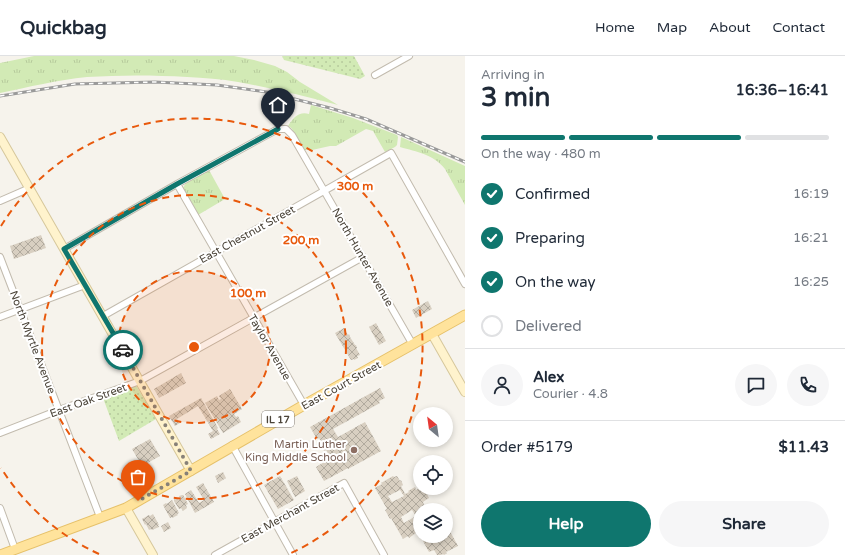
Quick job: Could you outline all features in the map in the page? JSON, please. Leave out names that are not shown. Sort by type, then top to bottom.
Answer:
[{"type":"main road","points":[[0,137],[191,471]]},
{"type":"main road","name":"East Court Street","points":[[0,554],[126,508],[304,405],[465,315]]},
{"type":"main road","points":[[432,334],[465,392]]},
{"type":"main road","points":[[126,508],[153,555]]},
{"type":"street","points":[[375,75],[409,56]]},
{"type":"street","name":"North Hunter Avenue","points":[[177,184],[278,129],[286,129],[292,135],[413,345]]},
{"type":"street","name":"East Chestnut Street","points":[[102,316],[391,153],[465,284]]},
{"type":"street","points":[[64,249],[177,184]]},
{"type":"street","name":"Taylor Avenue","points":[[177,184],[304,405]]},
{"type":"street","points":[[0,201],[30,188]]},
{"type":"street","name":"North Myrtle Avenue","points":[[0,257],[100,517]]},
{"type":"street","name":"East Oak Street","points":[[0,433],[140,381],[363,257]]},
{"type":"street","points":[[0,318],[85,285]]},
{"type":"street","points":[[232,446],[293,555]]},
{"type":"street","name":"East Merchant Street","points":[[215,555],[344,483],[384,555]]},
{"type":"street","points":[[0,508],[15,549]]},
{"type":"green space","points":[[34,56],[234,56],[275,66],[287,72],[300,82],[338,105],[288,92],[238,82],[206,78],[162,76],[76,78],[0,93],[0,63]]},
{"type":"green space","points":[[282,56],[354,56],[365,76],[360,79],[284,60]]},
{"type":"green space","points":[[311,105],[353,118],[397,135],[397,145],[385,152],[373,131],[366,129],[336,146],[304,150],[292,129],[288,126],[299,114],[309,114]]},
{"type":"green space","points":[[401,137],[465,166],[465,205],[445,169],[435,160],[424,154],[400,147]]},
{"type":"green space","points":[[209,170],[225,199],[198,215],[183,188],[190,180]]},
{"type":"green space","points":[[136,386],[156,419],[119,441],[103,398]]},
{"type":"building","points":[[41,235],[46,248],[14,259],[10,246]]},
{"type":"building","points":[[428,301],[432,309],[416,318],[412,310]]},
{"type":"building","points":[[376,323],[386,341],[379,345],[369,327]]},
{"type":"building","points":[[344,328],[356,345],[360,355],[354,360],[351,360],[335,333]]},
{"type":"building","points":[[181,373],[186,383],[159,398],[154,389]]},
{"type":"building","points":[[380,388],[385,398],[379,401],[380,403],[333,429],[338,437],[365,422],[381,451],[324,481],[316,467],[331,458],[326,450],[324,451],[322,447],[324,446],[319,438],[317,439],[310,427]]},
{"type":"building","points":[[230,389],[242,409],[234,414],[236,417],[238,416],[241,422],[223,433],[205,403],[217,396],[219,400],[221,399],[219,396]]},
{"type":"building","points":[[201,398],[220,434],[211,439],[208,434],[213,431],[198,406],[177,419],[180,423],[175,426],[169,416]]},
{"type":"building","points":[[150,439],[160,456],[142,466],[132,449]]},
{"type":"building","points":[[223,472],[226,478],[218,483],[215,476]]},
{"type":"building","points":[[280,476],[294,500],[278,509],[264,485]]},
{"type":"building","points":[[297,476],[305,491],[295,497],[287,481]]},
{"type":"building","points":[[393,476],[397,476],[400,481],[401,480],[403,485],[401,486],[405,494],[413,488],[413,495],[428,495],[429,498],[423,503],[413,503],[413,512],[412,510],[401,517],[404,523],[413,518],[413,535],[409,538],[408,536],[403,539],[385,510],[387,509],[375,488],[382,484],[381,483]],"holes":[[[400,490],[404,496],[392,502],[388,496]]]},
{"type":"building","points":[[203,483],[214,502],[195,513],[185,494],[191,490],[199,503],[204,500],[196,487]]},
{"type":"building","points":[[183,495],[188,504],[186,505],[187,508],[183,511],[181,508],[179,509],[174,499],[177,498],[179,500],[179,496]]},
{"type":"building","points":[[172,500],[179,513],[177,514],[178,515],[170,518],[163,505]]},
{"type":"building","points":[[153,514],[159,527],[149,530],[142,519]]},
{"type":"building","points":[[168,522],[171,528],[164,532],[161,526]]},
{"type":"building","points":[[453,537],[458,546],[446,552],[447,553],[444,555],[437,555],[434,550],[429,552],[424,543],[453,543]]},
{"type":"railway","points":[[0,96],[75,84],[155,82],[217,85],[267,92],[366,119],[465,162]]},
{"type":"way so far","points":[[123,350],[191,471],[138,501]]},
{"type":"place","name":"Martin Luther King Middle School","points":[[354,450]]},
{"type":"route","points":[[123,350],[64,249],[177,184],[278,129]]}]
